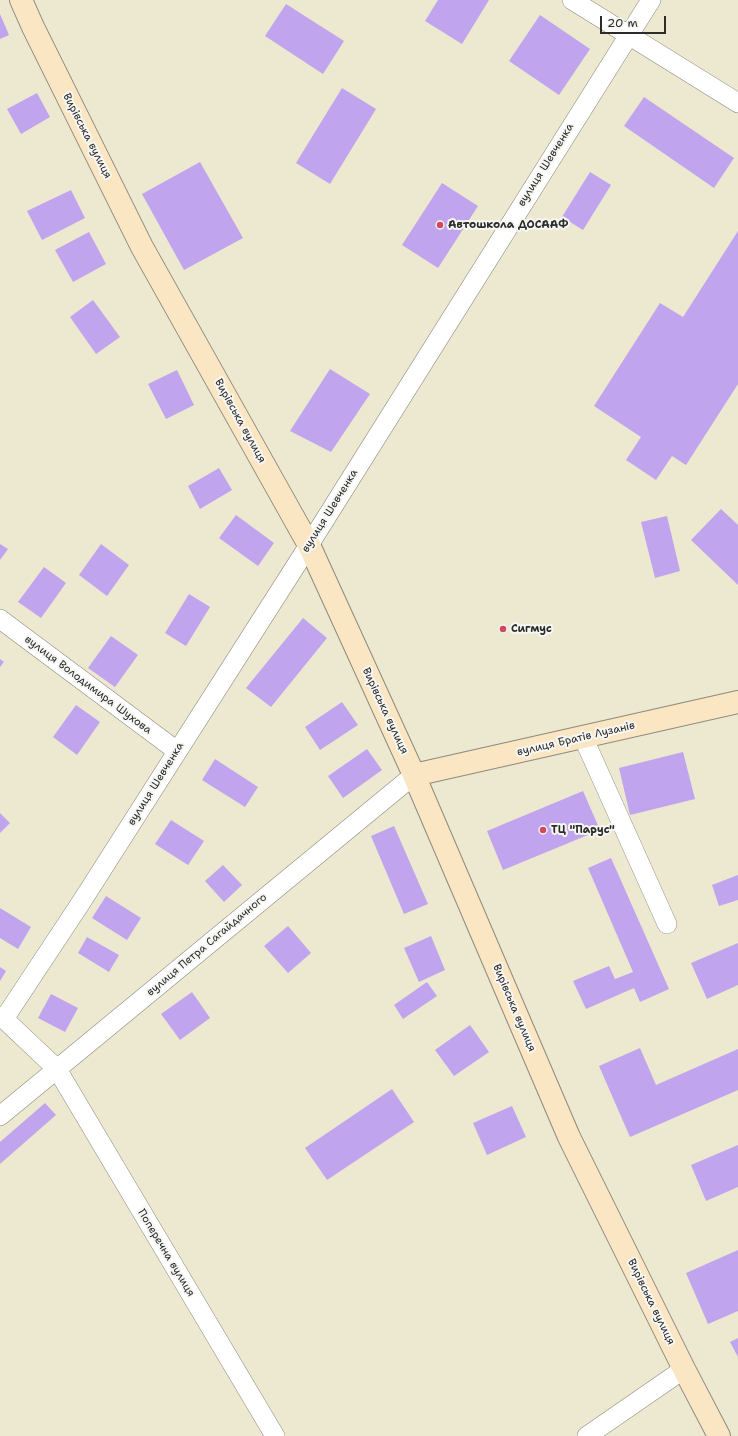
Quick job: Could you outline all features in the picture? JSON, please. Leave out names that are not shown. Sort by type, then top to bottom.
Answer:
[{"type":"main road","name":"Вирівська вулиця","points":[[21,0],[142,246],[309,545],[414,774],[569,1137],[684,1369],[719,1436]]},
{"type":"main road","name":"вулиця Братів Лузанів","points":[[414,774],[738,702]]},
{"type":"street","points":[[572,0],[738,103]]},
{"type":"street","name":"вулиця Шевченка","points":[[2,1018],[82,901],[309,545],[651,0]]},
{"type":"street","name":"вулиця Володимира Шухова","points":[[0,619],[177,751]]},
{"type":"street","points":[[582,737],[667,924]]},
{"type":"street","name":"вулиця Петра Сагайдачного","points":[[0,1116],[414,774]]},
{"type":"street","name":"Поперечна вулиця","points":[[2,1018],[57,1069],[276,1436]]},
{"type":"street","points":[[587,1436],[684,1369]]},
{"type":"building","points":[[438,0],[489,0],[462,44],[425,21]]},
{"type":"building","points":[[286,4],[344,41],[323,74],[265,36]]},
{"type":"building","points":[[0,14],[9,35],[0,39]]},
{"type":"building","points":[[540,15],[590,49],[559,95],[509,61]]},
{"type":"building","points":[[342,88],[376,109],[330,184],[296,163]]},
{"type":"building","points":[[37,93],[50,117],[21,134],[7,109]]},
{"type":"building","points":[[644,97],[734,158],[714,188],[624,126]]},
{"type":"building","points":[[200,162],[243,238],[184,270],[142,194]]},
{"type":"building","points":[[590,172],[611,185],[583,230],[562,217]]},
{"type":"building","name":"Автошкола ДОСААФ","points":[[442,183],[478,206],[438,268],[402,245]]},
{"type":"building","points":[[71,190],[85,218],[42,240],[27,211]]},
{"type":"building","points":[[738,231],[738,384],[686,465],[672,456],[656,480],[626,460],[641,437],[594,406],[660,303],[683,317]]},
{"type":"building","points":[[89,232],[106,264],[73,282],[55,250]]},
{"type":"building","points":[[93,300],[120,337],[96,354],[70,317]]},
{"type":"building","points":[[330,369],[370,394],[331,452],[290,431]]},
{"type":"building","points":[[177,370],[194,405],[166,419],[148,384]]},
{"type":"building","points":[[219,468],[232,490],[200,509],[188,486]]},
{"type":"building","points":[[721,509],[738,525],[738,585],[691,540]]},
{"type":"building","points":[[236,515],[274,543],[258,566],[219,538]]},
{"type":"building","points":[[667,516],[680,571],[655,578],[641,522]]},
{"type":"building","points":[[0,544],[8,549],[0,560]]},
{"type":"building","points":[[101,544],[129,565],[107,596],[79,575]]},
{"type":"building","points":[[44,567],[66,583],[41,618],[18,602]]},
{"type":"building","points":[[189,594],[210,607],[186,646],[165,633]]},
{"type":"building","points":[[303,618],[327,638],[271,707],[246,688]]},
{"type":"building","points":[[111,636],[138,655],[115,687],[88,668]]},
{"type":"building","points":[[0,659],[4,662],[0,667]]},
{"type":"building","points":[[342,702],[358,725],[320,750],[305,727]]},
{"type":"building","points":[[76,705],[100,722],[77,755],[53,737]]},
{"type":"building","points":[[367,749],[382,770],[343,798],[328,776]]},
{"type":"building","points":[[683,752],[695,799],[630,815],[619,768]]},
{"type":"building","points":[[215,759],[258,787],[245,807],[202,780]]},
{"type":"building","name":"ТЦ \"Парус\"","points":[[583,791],[600,830],[503,870],[487,831]]},
{"type":"building","points":[[0,813],[10,823],[0,833]]},
{"type":"building","points":[[171,820],[204,841],[188,865],[155,844]]},
{"type":"building","points":[[394,826],[428,904],[404,914],[371,836]]},
{"type":"building","points":[[611,858],[669,989],[640,1002],[634,988],[586,1009],[573,981],[609,966],[615,979],[633,972],[588,868]]},
{"type":"building","points":[[223,865],[242,885],[224,902],[205,881]]},
{"type":"building","points":[[738,875],[738,900],[719,906],[712,885]]},
{"type":"building","points":[[106,896],[141,918],[127,940],[92,918]]},
{"type":"building","points":[[0,908],[31,927],[18,949],[0,938]]},
{"type":"building","points":[[288,926],[311,953],[288,973],[264,946]]},
{"type":"building","points":[[431,936],[445,970],[419,982],[404,948]]},
{"type":"building","points":[[87,937],[119,955],[109,972],[78,953]]},
{"type":"building","points":[[738,943],[738,985],[707,999],[691,963]]},
{"type":"building","points":[[0,967],[6,971],[0,981]]},
{"type":"building","points":[[427,982],[437,996],[403,1019],[394,1005]]},
{"type":"building","points":[[192,992],[210,1018],[180,1040],[161,1014]]},
{"type":"building","points":[[51,994],[78,1008],[65,1032],[38,1018]]},
{"type":"building","points":[[470,1025],[489,1052],[454,1076],[435,1050]]},
{"type":"building","points":[[640,1048],[656,1085],[738,1049],[738,1090],[630,1137],[599,1066]]},
{"type":"building","points":[[392,1089],[414,1122],[327,1180],[305,1148]]},
{"type":"building","points":[[45,1103],[56,1115],[0,1164],[0,1142]]},
{"type":"building","points":[[512,1106],[526,1137],[487,1155],[473,1123]]},
{"type":"building","points":[[738,1145],[738,1187],[706,1201],[691,1165]]},
{"type":"building","points":[[738,1250],[738,1311],[708,1324],[686,1273]]},
{"type":"building","points":[[738,1338],[738,1357],[730,1342]]},
{"type":"place","name":"Автошкола ДОСААФ","points":[[440,225]]},
{"type":"place","name":"Сигмус","points":[[503,629]]},
{"type":"place","name":"ТЦ \"Парус\"","points":[[543,830]]}]
